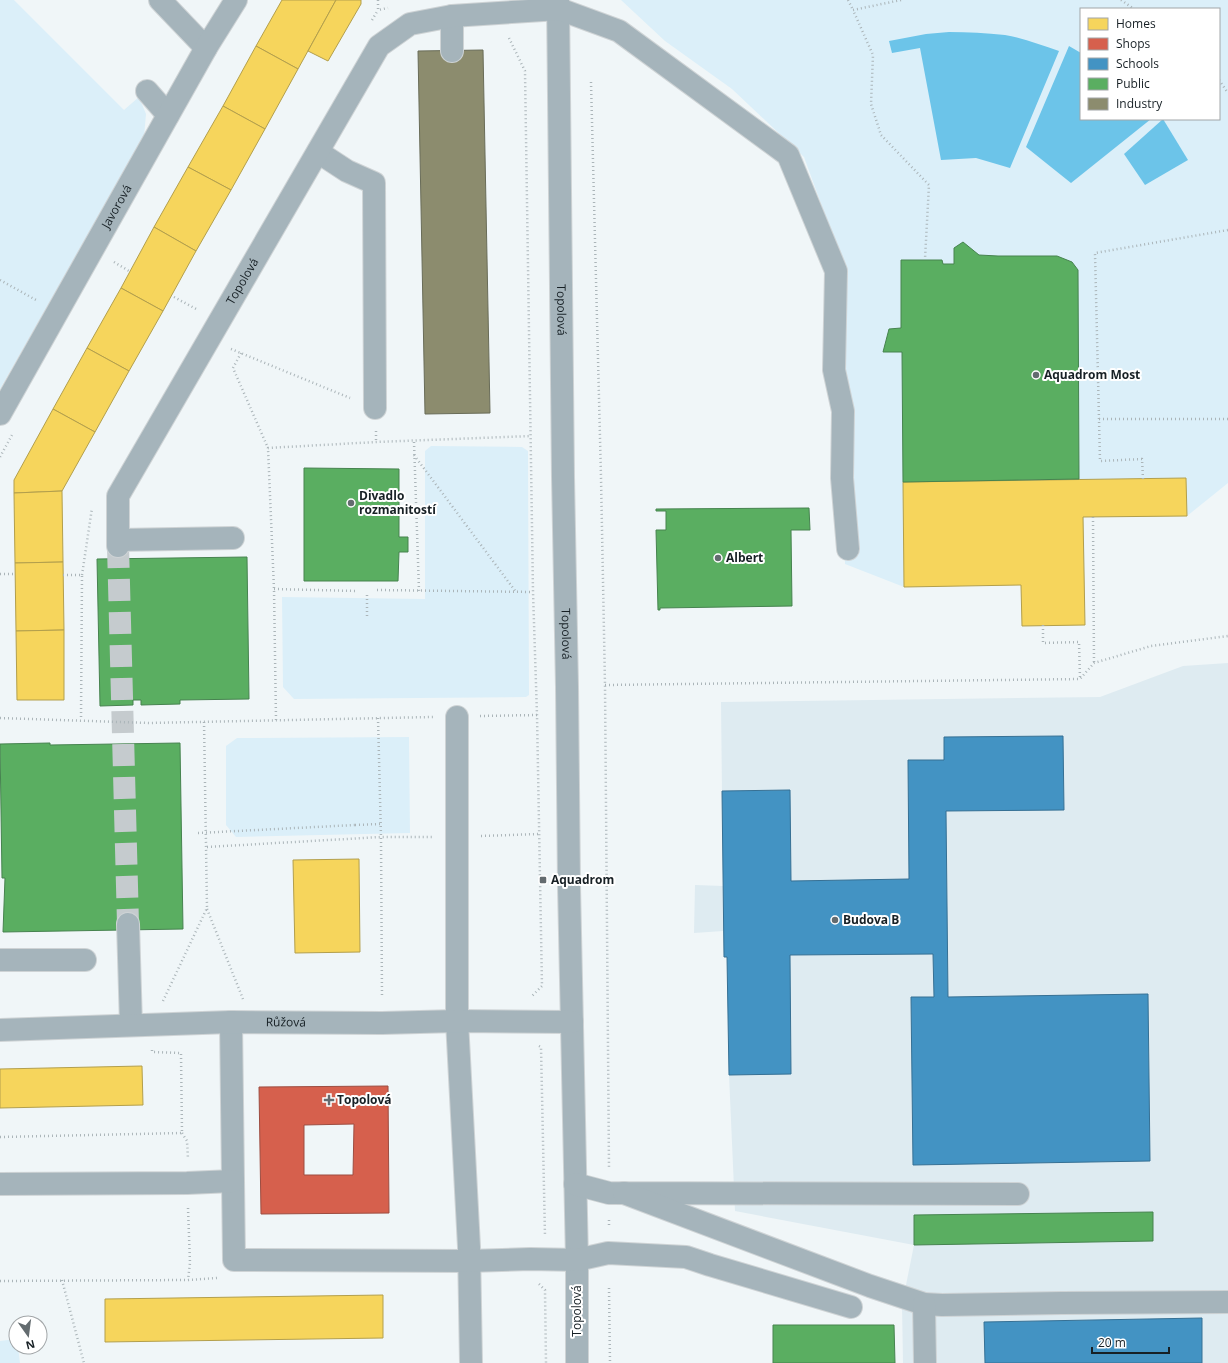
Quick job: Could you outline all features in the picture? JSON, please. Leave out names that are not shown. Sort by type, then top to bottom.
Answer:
[{"type":"street","points":[[160,0],[206,48]]},
{"type":"street","name":"Javorová","points":[[0,414],[206,48],[236,0]]},
{"type":"street","points":[[558,4],[619,31],[788,155],[836,271],[834,370],[843,411],[842,478],[848,549]]},
{"type":"street","name":"Topolová","points":[[233,538],[118,543],[118,496],[379,46],[410,24],[452,16],[558,4],[563,477],[577,1260],[577,1363]]},
{"type":"street","points":[[452,16],[452,50]]},
{"type":"street","points":[[147,90],[168,115]]},
{"type":"street","points":[[318,152],[347,171],[374,183],[375,408]]},
{"type":"street","points":[[457,717],[457,1022],[469,1254],[471,1363]]},
{"type":"street","points":[[128,924],[142,1025]]},
{"type":"street","points":[[0,960],[85,960]]},
{"type":"street","points":[[231,1022],[234,1260],[469,1254],[530,1259],[577,1260],[608,1253],[686,1257],[851,1307]]},
{"type":"street","name":"Růžová","points":[[0,1030],[231,1022],[572,1022]]},
{"type":"street","points":[[0,1184],[187,1184],[233,1181]]},
{"type":"street","points":[[575,1184],[616,1193],[870,1286],[924,1304],[1228,1302]]},
{"type":"street","points":[[616,1193],[1018,1194]]},
{"type":"street","points":[[924,1304],[925,1363]]},
{"type":"path","points":[[848,0],[873,55],[871,104],[881,135],[929,185],[925,259]]},
{"type":"path","points":[[853,10],[901,0]]},
{"type":"path","points":[[1121,0],[1133,8]]},
{"type":"path","points":[[509,38],[525,70],[533,592],[542,986],[526,1002]]},
{"type":"path","points":[[1220,81],[1228,93]]},
{"type":"path","points":[[591,82],[616,1193],[609,1225]]},
{"type":"path","points":[[1143,479],[1142,459],[1100,461],[1095,253],[1228,230]]},
{"type":"path","points":[[108,259],[129,271]]},
{"type":"path","points":[[0,280],[58,312]]},
{"type":"path","points":[[174,297],[200,312]]},
{"type":"path","points":[[209,340],[375,408]]},
{"type":"path","points":[[241,353],[233,368],[268,448],[274,589],[276,720]]},
{"type":"path","points":[[1099,419],[1228,419]]},
{"type":"path","points":[[268,448],[531,436]]},
{"type":"path","points":[[414,442],[419,591]]},
{"type":"path","points":[[414,455],[516,592]]},
{"type":"path","points":[[1093,517],[1094,663]]},
{"type":"path","points":[[0,574],[15,574]]},
{"type":"path","points":[[63,575],[82,575],[81,720]]},
{"type":"path","points":[[274,589],[356,591]]},
{"type":"path","points":[[376,590],[533,592]]},
{"type":"path","points":[[367,595],[367,616]]},
{"type":"path","points":[[1043,625],[1043,643],[1079,642],[1080,679]]},
{"type":"path","points":[[604,684],[1080,679],[1094,663],[1152,646],[1228,636]]},
{"type":"path","points":[[0,718],[149,723],[537,715]]},
{"type":"path","points":[[378,718],[381,837],[382,1023]]},
{"type":"path","points":[[204,721],[207,908],[252,1022]]},
{"type":"path","points":[[198,833],[380,824]]},
{"type":"path","points":[[207,847],[381,837],[456,837],[539,834]]},
{"type":"path","points":[[188,1161],[187,1141],[182,1133],[181,1053],[152,1052],[142,1025],[207,908]]},
{"type":"path","points":[[535,1044],[541,1048],[545,1236],[538,1240]]},
{"type":"path","points":[[0,1137],[182,1133]]},
{"type":"path","points":[[187,1184],[190,1263],[188,1280]]},
{"type":"path","points":[[62,1280],[84,1363]]},
{"type":"path","points":[[535,1280],[545,1290],[546,1363]]},
{"type":"path","points":[[609,1288],[610,1363]]},
{"type":"shaded area","points":[[0,0],[14,0],[124,110],[139,97],[146,114],[144,137],[0,389]]},
{"type":"shaded area","name":"Aquadrom Most","points":[[621,0],[1228,0],[1228,483],[1187,516],[1084,517],[1085,625],[1022,626],[1021,585],[904,587],[845,564],[844,267],[804,157],[732,89],[665,41]]},
{"type":"shaded area","points":[[431,446],[522,447],[528,451],[529,695],[526,697],[294,699],[283,687],[282,597],[425,599],[425,451]]},
{"type":"shaded area","points":[[1228,663],[1228,1363],[903,1363],[902,1305],[914,1245],[735,1211],[729,1075],[727,957],[724,957],[723,931],[694,933],[695,885],[723,886],[721,702],[1100,697],[1183,666]]},
{"type":"shaded area","points":[[409,737],[410,833],[236,837],[226,825],[226,746],[237,738]]},
{"type":"shaded area","points":[[8,1340],[8,1355],[19,1355],[20,1363],[0,1363],[0,1341]]},
{"type":"water","points":[[949,32],[1005,35],[1059,51],[1010,168],[976,158],[941,160],[920,48],[892,53],[889,41],[926,34]]},
{"type":"water","points":[[1069,46],[1080,52],[1080,120],[1150,120],[1071,183],[1026,147]]},
{"type":"water","points":[[1164,120],[1188,160],[1145,185],[1124,154]]},
{"type":"building: Homes","points":[[282,0],[336,0],[298,69],[256,46]]},
{"type":"building: Homes","points":[[336,0],[361,0],[361,4],[328,61],[308,51]]},
{"type":"building: Homes","points":[[256,46],[298,69],[265,129],[223,106]]},
{"type":"building: Homes","points":[[223,106],[265,129],[231,190],[188,167]]},
{"type":"building: Homes","points":[[188,167],[231,190],[196,251],[154,227]]},
{"type":"building: Homes","points":[[154,227],[196,251],[163,311],[121,288]]},
{"type":"building: Homes","points":[[121,288],[163,311],[129,371],[87,348]]},
{"type":"building: Homes","points":[[87,348],[129,371],[95,432],[53,409]]},
{"type":"building: Homes","points":[[53,409],[95,432],[62,491],[14,493],[14,480]]},
{"type":"building: Homes","points":[[1186,478],[1187,516],[1083,517],[1085,625],[1022,626],[1021,585],[904,587],[903,482]]},
{"type":"building: Homes","points":[[62,491],[63,562],[15,563],[14,493]]},
{"type":"building: Homes","points":[[63,562],[64,630],[16,631],[15,563]]},
{"type":"building: Homes","points":[[64,630],[64,700],[17,700],[16,631]]},
{"type":"building: Homes","points":[[359,859],[360,952],[295,953],[293,860]]},
{"type":"building: Homes","points":[[142,1066],[143,1105],[0,1108],[0,1069]]},
{"type":"building: Homes","points":[[383,1295],[383,1338],[105,1342],[105,1299]]},
{"type":"building: Shops","points":[[388,1086],[389,1213],[261,1214],[259,1087]],"holes":[[[354,1124],[353,1175],[304,1175],[304,1125]]]},
{"type":"building: Schools","name":"Budova B","points":[[1063,736],[1064,810],[946,811],[948,997],[1148,994],[1150,1161],[913,1165],[911,997],[934,997],[933,954],[790,955],[791,1074],[729,1075],[727,957],[724,957],[722,791],[790,790],[791,881],[909,879],[908,760],[944,760],[944,737]]},
{"type":"building: Schools","points":[[1202,1318],[1202,1363],[985,1363],[984,1322]]},
{"type":"building: Public","points":[[963,242],[979,255],[1057,256],[1072,262],[1078,270],[1079,479],[903,482],[902,352],[883,352],[889,329],[901,328],[901,260],[942,260],[943,264],[954,264],[954,248]]},
{"type":"building: Public","name":"Divadlo rozmanitostí","points":[[304,468],[399,469],[399,537],[408,537],[408,552],[399,552],[398,581],[304,581]]},
{"type":"building: Public","points":[[809,508],[810,530],[791,530],[792,606],[660,608],[660,610],[658,610],[656,530],[666,530],[666,511],[656,511],[656,509]]},
{"type":"building: Public","points":[[247,557],[249,699],[180,700],[180,704],[141,705],[141,700],[133,700],[133,705],[100,706],[97,559]]},
{"type":"building: Public","points":[[50,743],[50,745],[180,743],[183,929],[3,932],[5,878],[2,878],[0,744]]},
{"type":"building: Public","points":[[1153,1212],[1153,1241],[914,1245],[914,1215]]},
{"type":"building: Public","points":[[773,1325],[894,1325],[895,1363],[773,1363]]},
{"type":"building: Industry","points":[[483,50],[490,413],[425,414],[418,51]]},
{"type":"tunnel","points":[[118,546],[128,924]]},
{"type":"place","name":"Aquadrom Most","points":[[1036,375]]},
{"type":"place","name":"Divadlo rozmanitostí","points":[[351,503]]},
{"type":"place","name":"Albert","points":[[718,558]]},
{"type":"place","name":"Aquadrom","points":[[543,880]]},
{"type":"place","name":"Budova B","points":[[835,920]]},
{"type":"place","name":"Topolová","points":[[329,1100]]}]
